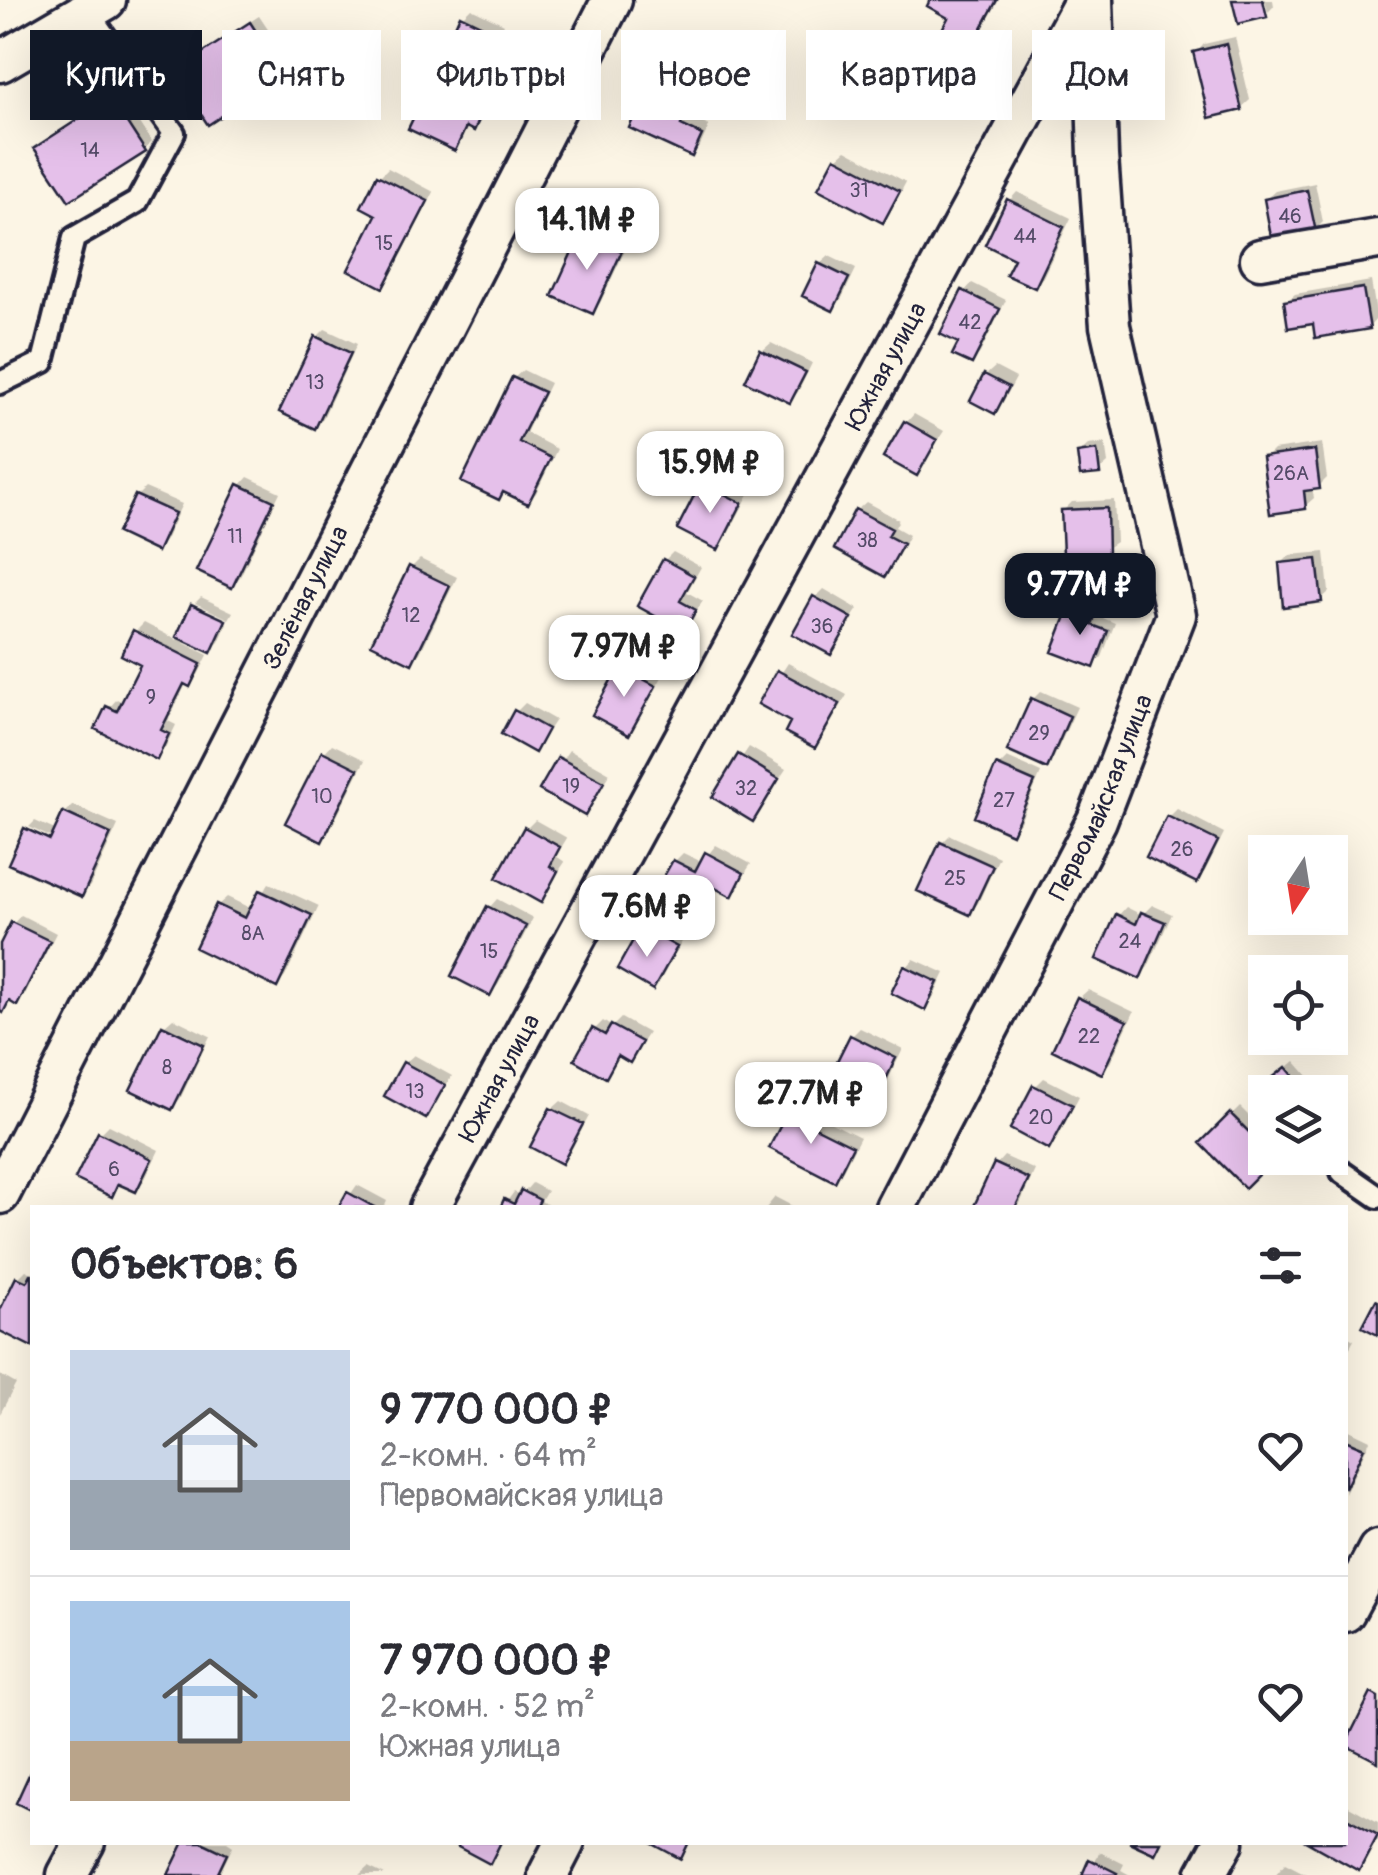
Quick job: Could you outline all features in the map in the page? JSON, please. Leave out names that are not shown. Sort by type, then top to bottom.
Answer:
[{"type":"street","name":"Зелёная улица","points":[[0,1194],[612,0]]},
{"type":"street","name":"Южная улица","points":[[431,1205],[1089,0]]},
{"type":"street","name":"Первомайская улица","points":[[897,1205],[1097,820],[1176,615],[1110,326],[1089,0]]},
{"type":"street","points":[[0,62],[96,6]]},
{"type":"street","points":[[1260,259],[1378,239]]},
{"type":"street","points":[[1348,1606],[1378,1550]]},
{"type":"street","points":[[67,1875],[82,1845]]},
{"type":"street","points":[[548,1875],[563,1845]]},
{"type":"street","points":[[1206,1875],[1222,1845]]},
{"type":"lane","points":[[0,383],[43,362],[74,238],[137,202],[174,133],[96,6]]},
{"type":"lane","points":[[1346,1175],[1378,1197]]},
{"type":"building","points":[[930,0],[997,0],[981,30],[942,30],[948,18],[927,6]]},
{"type":"building","points":[[1232,0],[1263,0],[1267,17],[1238,24]]},
{"type":"building","points":[[460,15],[491,30],[453,30]]},
{"type":"building","points":[[250,22],[255,30],[238,30]]},
{"type":"building","points":[[222,40],[222,116],[208,125],[202,116],[202,53]]},
{"type":"building","points":[[1226,44],[1242,110],[1209,118],[1193,52]]},
{"type":"building","points":[[77,120],[125,120],[146,152],[69,201],[34,148]]},
{"type":"building","points":[[412,120],[479,120],[474,131],[466,127],[455,151],[408,129]]},
{"type":"building","points":[[633,120],[683,120],[681,125],[702,135],[692,157],[629,128]]},
{"type":"building","points":[[835,157],[900,191],[883,223],[818,189]]},
{"type":"building","points":[[377,175],[428,201],[383,288],[348,270],[376,215],[361,207]]},
{"type":"building","points":[[1307,190],[1316,232],[1272,242],[1264,199]]},
{"type":"building","points":[[1007,199],[1064,227],[1035,288],[1006,275],[1014,259],[985,245]]},
{"type":"building","points":[[581,232],[622,251],[593,314],[552,296]]},
{"type":"building","points":[[818,263],[849,278],[833,311],[802,296]]},
{"type":"building","points":[[1363,288],[1370,329],[1315,338],[1313,324],[1288,328],[1284,301]]},
{"type":"building","points":[[962,290],[1000,309],[972,364],[952,355],[958,343],[940,334]]},
{"type":"building","points":[[315,336],[351,353],[315,429],[279,412]]},
{"type":"building","points":[[760,350],[806,372],[790,403],[745,381]]},
{"type":"building","points":[[984,374],[1009,387],[995,414],[970,401]]},
{"type":"building","points":[[512,377],[544,392],[519,442],[551,458],[528,504],[503,492],[499,500],[461,482]]},
{"type":"building","points":[[904,421],[937,440],[917,476],[883,457]]},
{"type":"building","points":[[1097,450],[1100,474],[1080,476],[1077,453]]},
{"type":"building","points":[[1315,450],[1320,489],[1304,491],[1306,509],[1270,514],[1262,457]]},
{"type":"building","points":[[701,482],[742,503],[718,550],[677,529]]},
{"type":"building","points":[[238,484],[274,501],[232,588],[196,571]]},
{"type":"building","points":[[135,495],[175,513],[157,552],[117,533]]},
{"type":"building","points":[[1107,508],[1108,553],[1093,554],[1093,561],[1078,561],[1077,554],[1063,554],[1061,510]]},
{"type":"building","points":[[855,509],[892,529],[888,536],[903,544],[885,577],[834,549]]},
{"type":"building","points":[[663,559],[694,576],[680,601],[696,610],[684,632],[637,606]]},
{"type":"building","points":[[1317,559],[1322,602],[1283,607],[1279,563]]},
{"type":"building","points":[[409,566],[450,586],[412,664],[371,644]]},
{"type":"building","points":[[813,596],[852,618],[831,655],[792,634]]},
{"type":"building","points":[[191,604],[226,620],[211,653],[176,637]]},
{"type":"building","points":[[1070,606],[1095,616],[1092,625],[1108,631],[1094,668],[1052,652]]},
{"type":"building","points":[[133,630],[201,664],[190,687],[184,684],[161,730],[169,734],[157,760],[95,729],[106,706],[117,711],[140,665],[121,655]]},
{"type":"building","points":[[619,666],[656,686],[629,735],[592,715]]},
{"type":"building","points":[[777,670],[840,704],[815,748],[785,732],[790,722],[758,704]]},
{"type":"building","points":[[1031,698],[1070,716],[1047,769],[1007,751]]},
{"type":"building","points":[[514,710],[548,729],[535,753],[501,734]]},
{"type":"building","points":[[322,751],[358,769],[322,842],[285,823]]},
{"type":"building","points":[[738,754],[779,779],[753,822],[712,797]]},
{"type":"building","points":[[558,757],[604,782],[585,816],[539,790]]},
{"type":"building","points":[[996,765],[1035,782],[1012,834],[974,817]]},
{"type":"building","points":[[63,812],[111,834],[82,897],[8,864],[24,828],[50,840]]},
{"type":"building","points":[[1167,816],[1218,841],[1197,883],[1146,857]]},
{"type":"building","points":[[524,827],[560,847],[550,866],[558,871],[541,903],[496,878]]},
{"type":"building","points":[[940,842],[993,866],[970,915],[917,891]]},
{"type":"building","points":[[705,852],[744,873],[732,897],[715,888],[704,909],[659,885],[673,860],[695,871]]},
{"type":"building","points":[[259,890],[312,915],[277,988],[195,948],[216,904],[245,918]]},
{"type":"building","points":[[487,906],[526,926],[490,996],[451,976]]},
{"type":"building","points":[[1141,912],[1165,922],[1140,979],[1096,959],[1116,914],[1136,924]]},
{"type":"building","points":[[11,922],[50,941],[17,1006],[9,1001],[3,1013],[0,944]]},
{"type":"building","points":[[650,932],[677,947],[653,990],[617,969],[636,935],[646,941]]},
{"type":"building","points":[[904,966],[938,982],[925,1010],[891,993]]},
{"type":"building","points":[[1077,997],[1127,1021],[1102,1074],[1052,1050]]},
{"type":"building","points":[[162,1025],[204,1045],[172,1110],[130,1090]]},
{"type":"building","points":[[611,1025],[642,1042],[630,1063],[618,1056],[606,1078],[574,1060],[592,1028],[605,1035]]},
{"type":"building","points":[[850,1035],[896,1058],[878,1096],[831,1073]]},
{"type":"building","points":[[403,1062],[445,1085],[426,1119],[384,1096]]},
{"type":"building","points":[[1286,1067],[1293,1075],[1276,1075]]},
{"type":"building","points":[[1033,1085],[1073,1105],[1049,1150],[1010,1129]]},
{"type":"building","points":[[550,1108],[583,1124],[562,1164],[530,1147]]},
{"type":"building","points":[[787,1113],[853,1146],[835,1182],[769,1148]]},
{"type":"building","points":[[1230,1113],[1248,1131],[1248,1175],[1258,1175],[1245,1188],[1200,1143]]},
{"type":"building","points":[[98,1132],[152,1159],[136,1192],[118,1184],[112,1197],[75,1179]]},
{"type":"building","points":[[994,1163],[1029,1179],[1016,1205],[974,1205]]},
{"type":"building","points":[[521,1190],[540,1200],[538,1205],[501,1205],[504,1199],[514,1204]]},
{"type":"building","points":[[347,1192],[371,1205],[340,1205]]},
{"type":"building","points":[[30,1276],[30,1346],[0,1331],[0,1310],[16,1277],[27,1282]]},
{"type":"building","points":[[1378,1301],[1378,1335],[1362,1327]]},
{"type":"building","points":[[1348,1441],[1364,1448],[1348,1483]]},
{"type":"building","points":[[1371,1693],[1378,1697],[1378,1762],[1348,1747]]},
{"type":"building","points":[[30,1772],[30,1810],[16,1803]]},
{"type":"building","points":[[1348,1819],[1378,1835],[1359,1871],[1312,1845],[1348,1845]]},
{"type":"building","points":[[183,1845],[208,1845],[227,1854],[217,1875],[168,1875]]},
{"type":"building","points":[[459,1845],[500,1845],[490,1864]]},
{"type":"building","points":[[655,1845],[688,1845],[681,1859]]},
{"type":"building","points":[[1136,1845],[1160,1845],[1155,1854]]},
{"type":"building","points":[[1089,1859],[1117,1873],[1116,1875],[1082,1875]]}]
